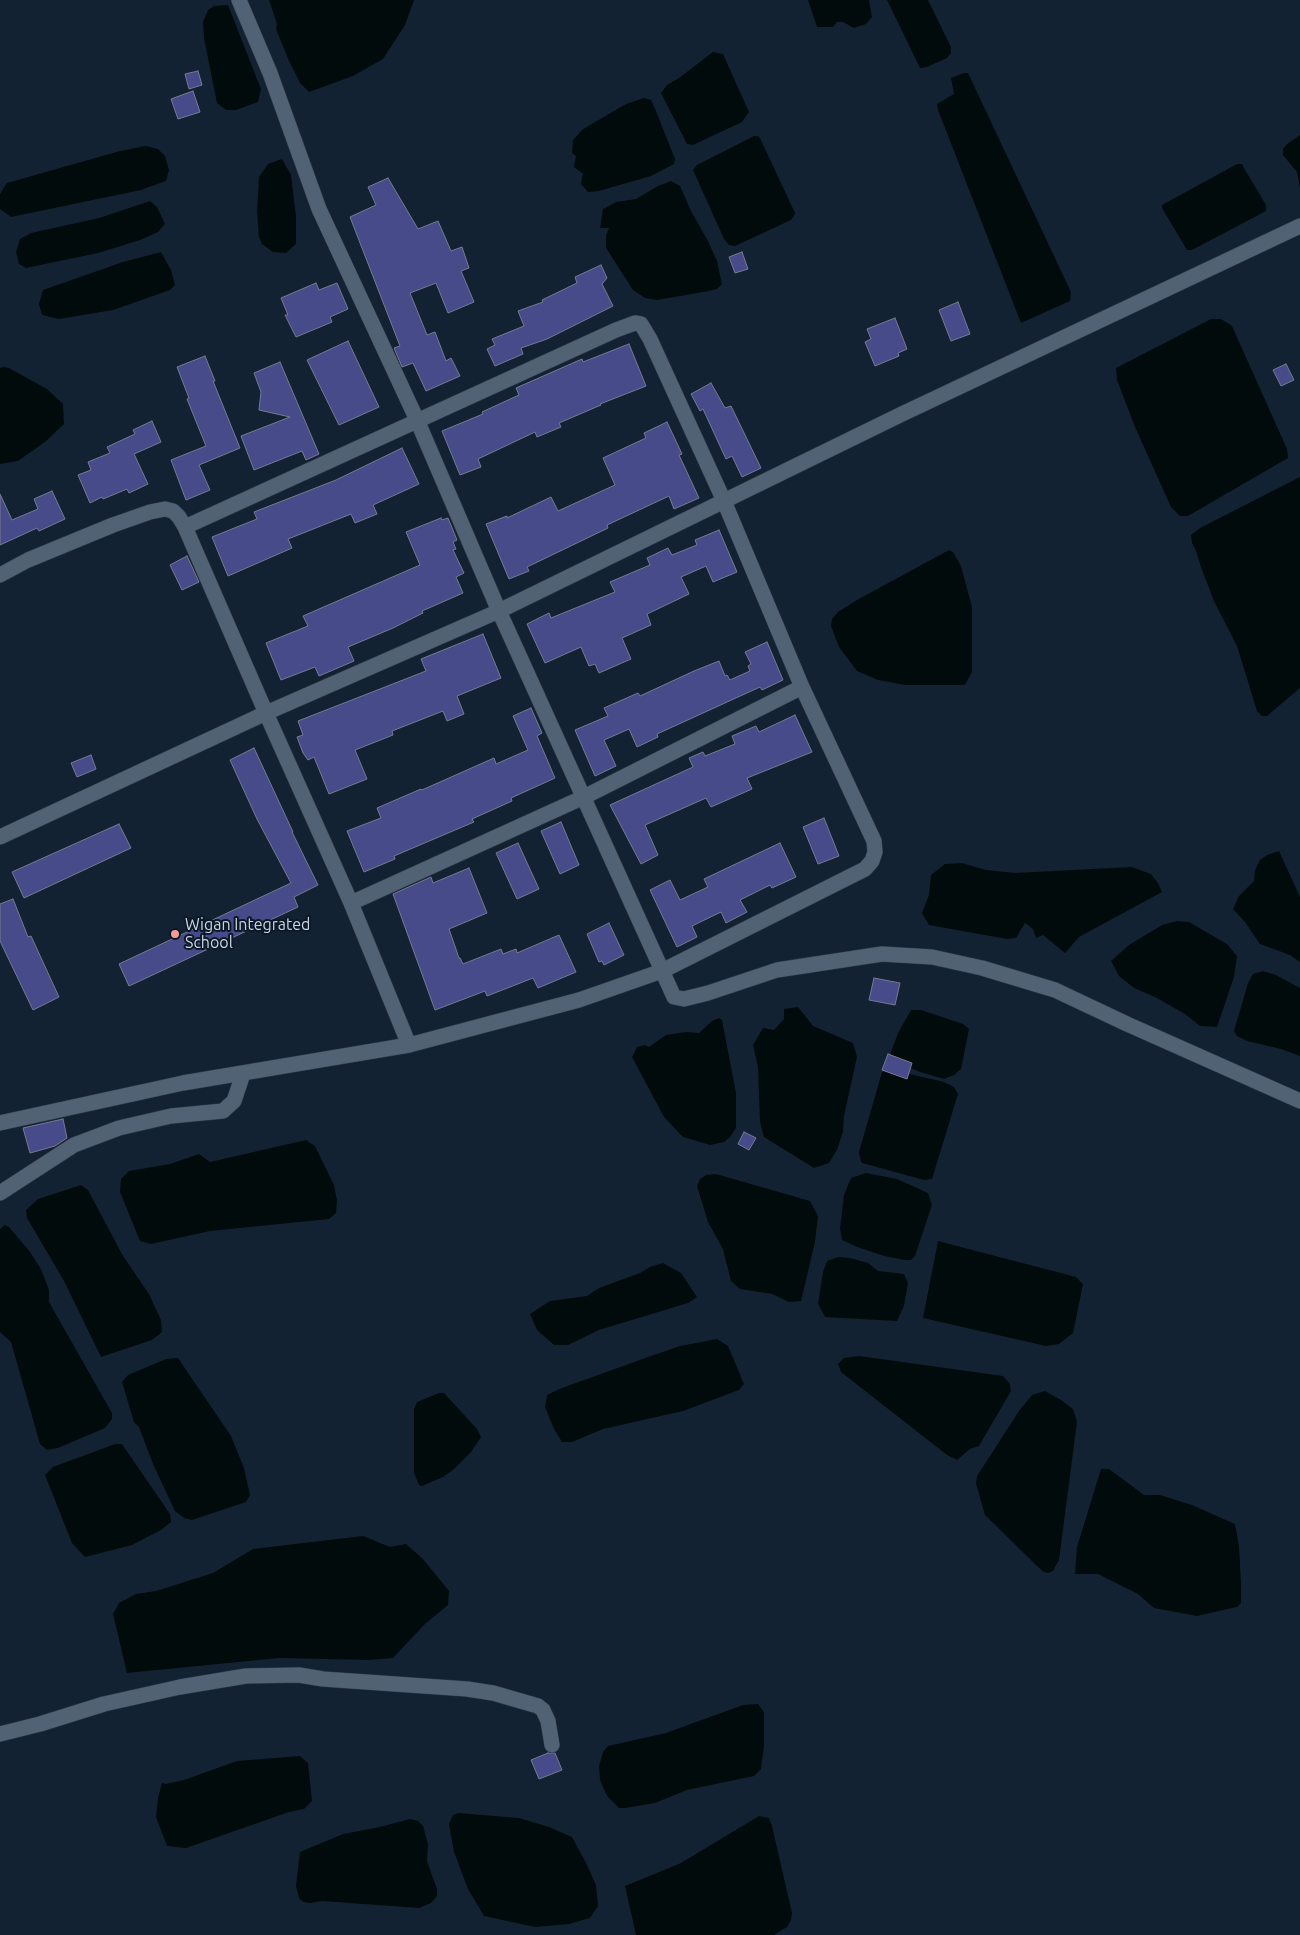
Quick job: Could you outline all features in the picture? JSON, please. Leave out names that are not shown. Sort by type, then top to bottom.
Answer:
[{"type":"street","points":[[239,0],[270,73],[319,209],[417,420],[499,611],[674,997],[684,999],[708,993],[777,970],[882,954],[932,957],[982,968],[1055,990],[1127,1024],[1300,1100]]},
{"type":"street","points":[[0,837],[266,713],[499,611],[902,414],[1300,226]]},
{"type":"street","points":[[0,1123],[183,1083],[409,1044],[579,1000],[662,972],[865,869],[872,861],[875,852],[874,841],[802,687],[724,501],[650,338],[641,324],[635,323],[616,330],[185,527]]},
{"type":"street","points":[[0,576],[36,557],[112,525],[150,512],[165,509],[173,511],[185,527],[351,903],[409,1044]]},
{"type":"street","points":[[351,903],[584,797],[802,687]]},
{"type":"street","points":[[0,1193],[74,1145],[119,1128],[171,1116],[223,1111],[234,1101],[243,1074]]},
{"type":"street","points":[[0,1734],[104,1704],[180,1688],[246,1676],[299,1675],[323,1679],[467,1689],[493,1693],[538,1706],[543,1710],[548,1721],[552,1745]]},
{"type":"shaded area","points":[[269,0],[414,0],[405,25],[383,59],[353,76],[309,92],[300,83],[289,61],[276,29],[277,24]]},
{"type":"shaded area","points":[[808,0],[869,0],[872,17],[866,24],[854,28],[843,22],[837,22],[833,27],[817,27]]},
{"type":"shaded area","points":[[887,0],[928,0],[951,47],[951,53],[947,58],[920,68]]},
{"type":"shaded area","points":[[228,5],[261,89],[258,102],[236,110],[226,110],[217,103],[204,38],[203,22],[208,10],[214,6]]},
{"type":"shaded area","points":[[713,52],[723,54],[749,112],[742,122],[693,145],[687,144],[661,93],[667,85]]},
{"type":"shaded area","points":[[968,73],[1071,292],[1070,301],[1021,323],[938,110],[937,104],[954,94],[951,78]]},
{"type":"shaded area","points":[[644,98],[651,100],[656,111],[675,159],[674,164],[651,176],[599,191],[588,192],[581,184],[583,174],[574,167],[576,156],[572,153],[573,140],[582,130],[590,125],[626,104]]},
{"type":"shaded area","points":[[1300,135],[1300,188],[1297,172],[1283,155],[1283,149]]},
{"type":"shaded area","points":[[754,136],[760,138],[795,213],[791,220],[735,246],[729,245],[724,239],[693,170],[697,165]]},
{"type":"shaded area","points":[[146,146],[158,149],[165,156],[169,170],[166,181],[141,190],[11,217],[0,209],[0,194],[7,183],[120,151]]},
{"type":"shaded area","points":[[282,159],[291,175],[296,216],[296,244],[286,253],[273,252],[262,244],[259,237],[257,211],[259,177],[268,164]]},
{"type":"shaded area","points":[[1237,164],[1242,164],[1266,205],[1266,211],[1192,250],[1187,250],[1162,205]]},
{"type":"shaded area","points":[[671,181],[680,186],[691,211],[708,241],[717,261],[722,284],[717,289],[709,291],[657,300],[645,298],[633,290],[606,248],[606,235],[609,228],[600,228],[603,209],[616,202],[636,199]]},
{"type":"shaded area","points":[[150,201],[157,207],[165,224],[158,232],[140,240],[98,253],[26,268],[19,264],[16,252],[20,239],[31,233],[99,218]]},
{"type":"shaded area","points":[[161,252],[171,270],[175,285],[170,290],[113,310],[59,319],[42,315],[39,304],[43,290],[123,262]]},
{"type":"shaded area","points":[[1211,319],[1221,319],[1232,326],[1287,449],[1288,458],[1188,516],[1180,516],[1171,507],[1135,427],[1117,380],[1116,368]]},
{"type":"shaded area","points":[[0,368],[9,368],[47,389],[63,404],[64,424],[45,442],[18,461],[0,464]]},
{"type":"shaded area","points":[[1300,477],[1300,688],[1267,716],[1262,716],[1257,711],[1237,646],[1214,601],[1192,543],[1191,535],[1200,528]]},
{"type":"shaded area","points":[[949,550],[953,552],[961,566],[972,607],[972,672],[965,685],[905,685],[878,680],[857,671],[839,647],[831,626],[832,619],[838,612],[857,600]]},
{"type":"shaded area","points":[[1279,851],[1300,897],[1300,962],[1290,955],[1260,944],[1245,922],[1233,909],[1239,896],[1254,881],[1255,870],[1260,860],[1267,855]]},
{"type":"shaded area","points":[[962,863],[986,870],[1015,873],[1132,867],[1151,874],[1162,892],[1079,937],[1065,953],[1043,935],[1036,938],[1033,929],[1025,923],[1016,938],[1007,939],[929,925],[922,913],[929,895],[931,875],[945,864]]},
{"type":"shaded area","points":[[1177,921],[1189,922],[1227,944],[1237,956],[1234,977],[1217,1027],[1200,1026],[1185,1014],[1155,997],[1134,988],[1119,976],[1111,961],[1129,945],[1162,925]]},
{"type":"shaded area","points":[[1263,971],[1276,975],[1300,988],[1300,1056],[1281,1049],[1247,1041],[1237,1036],[1234,1031],[1248,983],[1253,974]]},
{"type":"shaded area","points":[[798,1007],[813,1026],[853,1043],[857,1057],[844,1116],[843,1132],[837,1150],[829,1163],[814,1168],[764,1137],[760,1122],[758,1067],[753,1045],[763,1028],[774,1030],[784,1019],[784,1009]]},
{"type":"shaded area","points":[[911,1010],[921,1010],[963,1024],[969,1029],[961,1069],[954,1075],[944,1079],[920,1072],[891,1060],[891,1052],[898,1033]]},
{"type":"shaded area","points":[[719,1018],[722,1020],[736,1093],[736,1128],[724,1142],[710,1145],[683,1137],[664,1117],[632,1057],[637,1047],[645,1045],[649,1047],[666,1035],[686,1032],[699,1033],[712,1021]]},
{"type":"shaded area","points":[[888,1069],[944,1082],[954,1087],[958,1094],[932,1179],[924,1180],[862,1163],[860,1158],[859,1152],[882,1072]]},
{"type":"shaded area","points":[[306,1140],[315,1146],[334,1185],[337,1200],[336,1213],[329,1219],[210,1231],[151,1244],[140,1241],[120,1192],[121,1179],[129,1171],[170,1164],[199,1154],[210,1162]]},
{"type":"shaded area","points":[[866,1173],[897,1179],[928,1193],[932,1205],[915,1256],[911,1260],[884,1256],[842,1240],[840,1228],[844,1195],[851,1178]]},
{"type":"shaded area","points":[[716,1174],[810,1201],[818,1216],[815,1242],[801,1301],[789,1302],[772,1294],[740,1289],[731,1281],[723,1249],[708,1222],[697,1186],[700,1179],[706,1175]]},
{"type":"shaded area","points":[[81,1185],[88,1190],[123,1256],[149,1294],[161,1320],[162,1332],[152,1340],[101,1357],[64,1281],[27,1218],[26,1210],[38,1199]]},
{"type":"shaded area","points":[[5,1225],[9,1227],[30,1252],[41,1269],[49,1290],[49,1302],[112,1413],[112,1419],[105,1428],[58,1448],[47,1450],[40,1444],[11,1342],[0,1332],[0,1229]]},
{"type":"shaded area","points":[[938,1241],[1076,1277],[1083,1284],[1073,1333],[1059,1344],[1046,1346],[923,1318]]},
{"type":"shaded area","points":[[838,1257],[868,1263],[878,1271],[904,1274],[908,1283],[904,1306],[897,1321],[825,1317],[818,1304],[823,1272],[827,1261]]},
{"type":"shaded area","points":[[663,1263],[681,1273],[697,1297],[688,1303],[599,1330],[568,1345],[554,1345],[537,1330],[530,1314],[550,1301],[587,1296],[599,1288]]},
{"type":"shaded area","points":[[717,1339],[728,1346],[744,1384],[739,1390],[683,1411],[603,1429],[572,1442],[562,1442],[554,1429],[545,1407],[547,1395],[680,1346]]},
{"type":"shaded area","points":[[859,1356],[1003,1376],[1010,1384],[1011,1391],[979,1446],[970,1449],[957,1460],[947,1455],[841,1372],[838,1364],[844,1358]]},
{"type":"shaded area","points":[[178,1358],[231,1436],[244,1468],[250,1495],[246,1502],[192,1520],[184,1518],[175,1511],[153,1464],[139,1427],[134,1422],[122,1382],[128,1375],[166,1359]]},
{"type":"shaded area","points":[[1045,1391],[1073,1409],[1077,1422],[1059,1560],[1053,1571],[1048,1573],[1037,1566],[985,1515],[976,1484],[977,1476],[1019,1411],[1032,1395]]},
{"type":"shaded area","points":[[439,1393],[444,1393],[477,1429],[481,1437],[471,1452],[454,1469],[443,1477],[422,1486],[419,1485],[414,1473],[414,1409],[417,1402]]},
{"type":"shaded area","points":[[115,1444],[122,1444],[170,1514],[171,1522],[161,1530],[132,1545],[85,1557],[72,1543],[45,1475],[53,1467]]},
{"type":"shaded area","points":[[1101,1469],[1109,1469],[1144,1495],[1160,1495],[1192,1505],[1235,1524],[1239,1546],[1241,1603],[1237,1607],[1197,1616],[1154,1608],[1138,1594],[1098,1574],[1075,1574],[1077,1547]]},
{"type":"shaded area","points":[[363,1536],[390,1547],[406,1544],[423,1559],[449,1591],[448,1605],[425,1624],[393,1658],[369,1660],[279,1658],[127,1673],[113,1614],[119,1603],[136,1594],[156,1591],[213,1573],[253,1549]]},
{"type":"shaded area","points":[[758,1704],[764,1712],[764,1746],[761,1769],[754,1776],[687,1790],[655,1803],[625,1808],[619,1808],[607,1796],[600,1780],[599,1766],[603,1752],[608,1746],[666,1733],[743,1705]]},
{"type":"shaded area","points":[[300,1756],[308,1763],[312,1801],[304,1809],[289,1812],[186,1848],[167,1846],[156,1817],[162,1783],[166,1784],[184,1780],[237,1761]]},
{"type":"shaded area","points":[[458,1813],[519,1818],[549,1827],[572,1837],[596,1885],[598,1906],[590,1918],[569,1924],[535,1927],[484,1916],[468,1889],[454,1852],[449,1824],[453,1815]]},
{"type":"shaded area","points":[[759,1816],[769,1818],[772,1826],[792,1913],[787,1927],[774,1935],[636,1935],[625,1886],[681,1863]]},
{"type":"shaded area","points":[[410,1819],[418,1821],[423,1826],[428,1844],[427,1861],[437,1889],[437,1896],[431,1903],[419,1908],[322,1901],[310,1903],[303,1902],[299,1898],[296,1886],[300,1852],[343,1834]]},
{"type":"building","points":[[198,71],[202,85],[189,89],[185,74]]},
{"type":"building","points":[[193,91],[200,112],[178,119],[171,99]]},
{"type":"building","points":[[388,178],[418,229],[438,221],[451,251],[462,247],[469,268],[461,271],[474,302],[448,313],[436,283],[410,293],[427,335],[435,332],[446,361],[451,358],[460,376],[426,391],[413,363],[402,367],[394,348],[400,346],[350,217],[376,205],[368,187]]},
{"type":"building","points":[[742,252],[748,269],[735,273],[729,257]]},
{"type":"building","points":[[601,265],[607,278],[602,284],[613,306],[547,339],[521,348],[523,354],[495,366],[487,349],[495,345],[492,339],[524,326],[518,311],[543,302],[542,300],[577,283],[575,277]]},
{"type":"building","points":[[316,283],[319,290],[337,283],[348,309],[330,317],[332,322],[296,337],[285,315],[288,315],[281,298]]},
{"type":"building","points":[[958,302],[970,334],[951,341],[939,310]]},
{"type":"building","points":[[895,318],[907,349],[898,353],[899,356],[875,366],[865,342],[871,339],[867,329]]},
{"type":"building","points":[[348,341],[379,407],[339,425],[307,360]]},
{"type":"building","points":[[629,344],[646,386],[559,423],[561,427],[537,437],[535,432],[478,459],[481,467],[460,475],[442,431],[483,414],[482,412],[519,395],[516,388],[582,359],[583,362]]},
{"type":"building","points":[[205,356],[240,448],[199,465],[210,490],[186,500],[171,460],[206,446],[187,399],[189,398],[177,367]]},
{"type":"building","points":[[280,362],[319,454],[306,460],[302,451],[254,470],[241,436],[290,417],[259,410],[261,392],[254,373]]},
{"type":"building","points":[[1286,364],[1294,380],[1281,386],[1273,370]]},
{"type":"building","points":[[711,383],[725,408],[731,406],[761,468],[742,477],[732,456],[726,459],[703,409],[700,411],[691,394]]},
{"type":"building","points":[[152,421],[161,442],[134,454],[148,484],[129,493],[127,489],[90,503],[78,475],[91,470],[88,462],[110,453],[107,447],[135,434],[133,430]]},
{"type":"building","points":[[667,422],[682,454],[679,455],[699,498],[674,509],[669,496],[607,525],[608,528],[527,567],[529,571],[509,579],[486,524],[507,516],[507,518],[551,497],[558,511],[615,485],[603,458],[646,438],[644,433]]},
{"type":"building","points":[[402,448],[419,484],[373,505],[377,514],[355,523],[351,514],[288,539],[292,548],[228,576],[212,537],[257,519],[254,512],[336,480]]},
{"type":"building","points":[[52,491],[65,519],[39,531],[37,528],[0,545],[0,494],[12,520],[38,509],[34,499]]},
{"type":"building","points":[[441,518],[442,520],[448,518],[457,540],[453,542],[456,549],[453,550],[464,573],[456,577],[463,593],[422,611],[423,613],[393,628],[348,647],[354,661],[319,676],[315,667],[281,680],[266,643],[308,626],[303,616],[420,565],[406,532]]},
{"type":"building","points":[[719,530],[737,572],[713,582],[706,566],[681,577],[689,594],[647,614],[651,625],[622,638],[631,659],[599,673],[595,664],[589,666],[581,647],[545,663],[527,624],[549,613],[551,618],[615,592],[610,582],[650,565],[647,558],[668,548],[672,555],[697,545],[695,540]]},
{"type":"building","points":[[187,556],[199,582],[182,590],[170,565]]},
{"type":"building","points":[[483,634],[501,678],[457,696],[464,714],[447,721],[443,711],[392,731],[393,735],[355,750],[367,779],[329,794],[314,757],[308,760],[303,753],[297,737],[303,735],[298,721],[426,671],[421,659]]},
{"type":"building","points":[[767,642],[783,680],[762,690],[760,687],[657,734],[658,737],[637,747],[629,729],[604,740],[616,766],[595,776],[575,730],[608,716],[604,708],[638,693],[640,696],[719,661],[725,676],[727,675],[730,680],[750,671],[748,666],[751,664],[745,652]]},
{"type":"building","points":[[531,708],[542,733],[537,736],[555,778],[511,798],[512,801],[472,819],[474,822],[394,856],[395,859],[364,872],[347,831],[381,818],[377,808],[494,758],[496,764],[528,750],[513,716]]},
{"type":"building","points":[[795,715],[812,752],[747,778],[752,789],[711,807],[706,798],[645,825],[658,855],[641,864],[610,805],[693,767],[689,758],[703,752],[705,756],[735,744],[732,736],[756,726],[759,732]]},
{"type":"building","points":[[254,748],[318,885],[294,897],[298,907],[129,986],[119,964],[291,883],[257,819],[230,760]]},
{"type":"building","points":[[91,755],[96,769],[77,777],[71,763]]},
{"type":"building","points":[[824,818],[839,856],[818,864],[803,827]]},
{"type":"building","points":[[561,822],[579,865],[560,874],[541,831]]},
{"type":"building","points":[[119,824],[131,848],[24,898],[12,872]]},
{"type":"building","points":[[518,843],[539,889],[517,899],[496,853]]},
{"type":"building","points":[[780,843],[796,877],[772,888],[770,885],[740,900],[747,912],[726,923],[721,912],[692,926],[697,937],[677,947],[650,890],[670,880],[680,900],[708,887],[704,879]]},
{"type":"building","points":[[469,868],[487,913],[449,929],[463,964],[501,949],[503,954],[516,949],[517,953],[559,935],[576,972],[538,988],[533,978],[487,996],[485,991],[435,1010],[393,894],[431,877],[433,883]]},
{"type":"building","points":[[13,899],[28,937],[31,936],[59,997],[33,1010],[0,941],[0,904]]},
{"type":"building","points":[[609,923],[624,955],[604,965],[602,961],[599,962],[587,934]]},
{"type":"building","points":[[874,978],[900,983],[895,1005],[869,1000]]},
{"type":"building","points":[[888,1054],[912,1063],[907,1079],[882,1070]]},
{"type":"building","points":[[63,1119],[67,1138],[55,1146],[30,1153],[23,1128]]},
{"type":"building","points":[[744,1132],[756,1138],[749,1150],[738,1144]]},
{"type":"building","points":[[548,1753],[555,1753],[562,1770],[539,1779],[531,1760]]},
{"type":"place","name":"Wigan Integrated School","points":[[175,934]]}]
